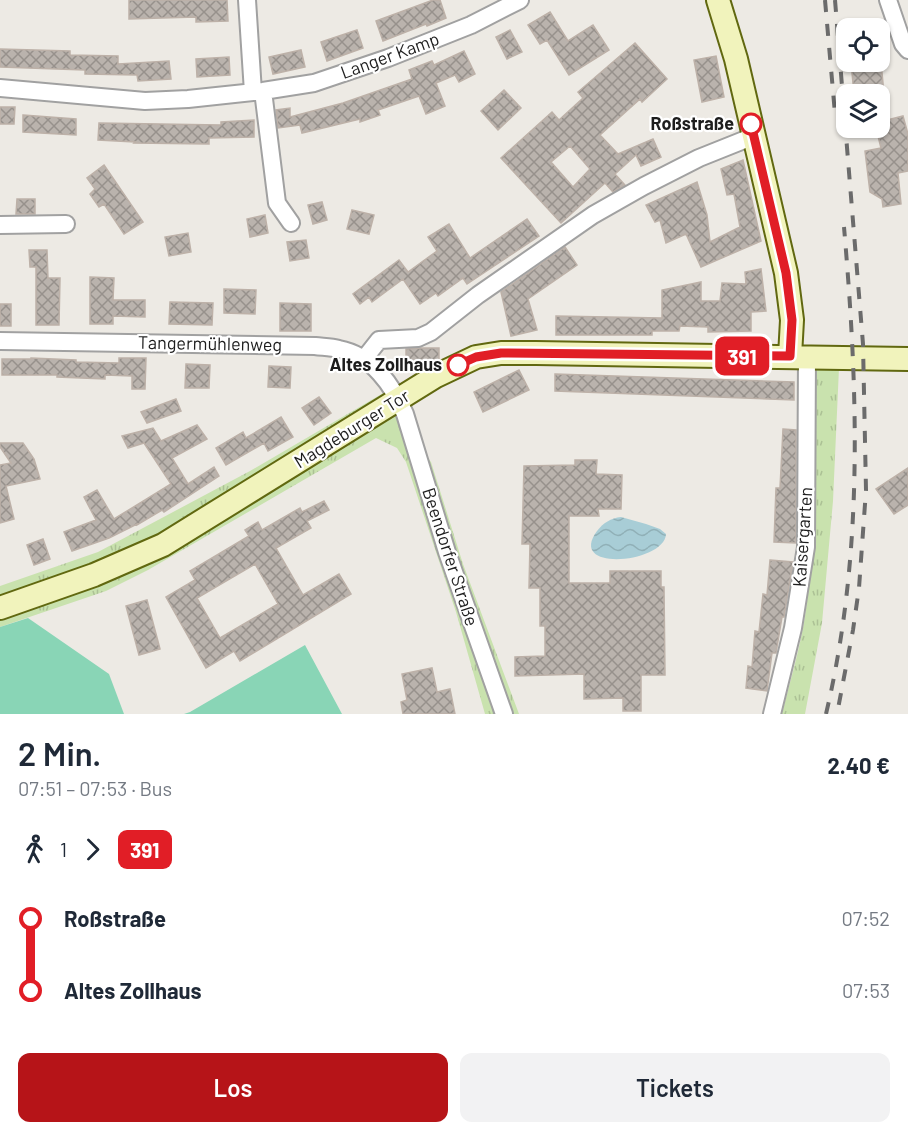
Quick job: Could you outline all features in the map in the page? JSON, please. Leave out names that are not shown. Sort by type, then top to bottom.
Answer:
[{"type":"main road","points":[[718,0],[736,59],[786,273],[799,356]]},
{"type":"main road","name":"Magdeburger Tor","points":[[0,608],[94,575],[163,544],[399,399],[476,357],[501,353],[908,359]]},
{"type":"street","points":[[248,0],[258,92],[277,203],[291,223]]},
{"type":"street","name":"Langer Kamp","points":[[0,88],[145,101],[258,92],[314,83],[388,58],[471,25],[520,0]]},
{"type":"street","points":[[888,0],[903,33],[903,44],[908,50]]},
{"type":"street","points":[[364,359],[379,340],[418,338],[432,332],[478,295],[593,215],[690,163],[754,136]]},
{"type":"street","points":[[0,225],[66,224]]},
{"type":"street","name":"Tangermühlenweg","points":[[0,340],[315,346],[340,349],[364,359],[376,369],[399,399]]},
{"type":"street","name":"Kaisergarten","points":[[772,714],[793,628],[806,547],[799,356]]},
{"type":"street","name":"Beendorfer Straße","points":[[399,399],[451,563],[504,714]]},
{"type":"green space","points":[[814,368],[839,368],[833,501],[822,623],[805,714],[782,714],[803,628],[812,554],[815,461]]},
{"type":"green space","points":[[397,385],[424,453],[431,462],[463,564],[519,714],[485,714],[456,612],[406,462],[397,448],[376,438],[148,570],[106,591],[0,627],[0,586],[98,552],[250,471]]},
{"type":"green space","points":[[28,618],[109,674],[124,714],[0,714],[0,627]]},
{"type":"green space","points":[[305,645],[342,714],[184,714],[190,712]]},
{"type":"water","points":[[621,517],[660,529],[666,534],[661,544],[650,552],[636,557],[605,558],[595,553],[591,544],[597,531],[608,521]]},
{"type":"building","points":[[129,0],[227,0],[228,21],[196,22],[196,17],[129,19]]},
{"type":"building","points":[[433,0],[440,0],[446,18],[383,41],[376,21]]},
{"type":"building","points":[[550,12],[568,41],[593,25],[609,50],[569,75],[547,40],[540,44],[528,25]]},
{"type":"building","points":[[357,30],[363,48],[327,61],[321,42]]},
{"type":"building","points":[[510,30],[522,52],[507,59],[496,37]]},
{"type":"building","points":[[635,43],[667,79],[642,102],[640,99],[600,135],[618,154],[653,139],[661,157],[641,166],[636,155],[615,174],[625,185],[613,192],[605,183],[561,223],[501,158],[552,112],[559,120],[583,98],[578,92]],"holes":[[[570,146],[590,169],[573,187],[551,162]]]},
{"type":"building","points":[[0,49],[70,51],[70,55],[118,56],[118,64],[169,61],[171,79],[138,81],[137,75],[85,74],[85,70],[0,67]]},
{"type":"building","points":[[301,50],[305,67],[273,74],[269,57]]},
{"type":"building","points":[[464,51],[475,74],[459,82],[455,75],[436,83],[445,106],[426,114],[419,96],[378,110],[380,115],[360,122],[360,119],[302,133],[300,125],[278,128],[276,110],[290,108],[290,117],[343,103],[412,79],[409,70],[432,61],[434,65]]},
{"type":"building","points":[[716,56],[724,97],[702,102],[694,60]]},
{"type":"building","points":[[229,57],[230,75],[197,77],[196,59]]},
{"type":"building","points":[[852,72],[882,72],[883,84],[853,84]]},
{"type":"building","points":[[504,90],[521,108],[498,130],[481,111]]},
{"type":"building","points":[[0,107],[15,107],[14,124],[0,124]]},
{"type":"building","points":[[23,115],[76,119],[76,135],[23,132]]},
{"type":"building","points":[[903,116],[908,134],[908,171],[898,173],[901,204],[883,207],[882,199],[870,192],[865,151],[881,148],[878,138],[890,138],[890,119]]},
{"type":"building","points":[[254,120],[254,137],[209,138],[209,144],[98,140],[99,123],[221,125],[221,122]]},
{"type":"building","points":[[743,160],[761,241],[701,267],[686,234],[666,243],[660,220],[655,222],[646,205],[697,182],[707,215],[710,242],[740,227],[734,194],[727,195],[721,169]]},
{"type":"building","points":[[104,165],[143,222],[124,234],[104,204],[99,207],[90,194],[95,189],[87,178]]},
{"type":"building","points":[[17,199],[35,199],[35,214],[16,214]]},
{"type":"building","points":[[322,202],[327,220],[313,224],[308,205]]},
{"type":"building","points":[[352,210],[374,215],[369,234],[347,229]]},
{"type":"building","points":[[265,215],[268,233],[250,237],[247,219]]},
{"type":"building","points":[[527,219],[539,236],[467,284],[463,278],[438,296],[436,293],[420,304],[403,279],[372,302],[369,297],[360,304],[353,294],[399,260],[408,272],[437,251],[428,237],[449,224],[470,258]]},
{"type":"building","points":[[188,233],[191,252],[169,256],[165,237]]},
{"type":"building","points":[[306,240],[309,258],[290,261],[287,242]]},
{"type":"building","points":[[565,247],[577,265],[528,299],[537,330],[511,336],[501,292]]},
{"type":"building","points":[[29,250],[47,250],[48,278],[60,278],[59,325],[36,325],[36,267],[30,267]]},
{"type":"building","points":[[761,269],[766,311],[751,312],[751,331],[708,332],[708,327],[680,326],[679,331],[652,331],[652,335],[556,335],[556,316],[662,318],[662,290],[701,282],[701,301],[720,301],[722,283],[746,284],[745,272]]},
{"type":"building","points":[[90,277],[114,278],[113,300],[145,300],[145,317],[113,316],[113,324],[90,324]]},
{"type":"building","points":[[224,289],[256,290],[255,314],[224,313]]},
{"type":"building","points":[[170,302],[213,303],[212,325],[169,324]]},
{"type":"building","points":[[280,303],[311,304],[311,331],[280,331]]},
{"type":"building","points":[[0,304],[11,304],[11,326],[0,326]]},
{"type":"building","points":[[439,348],[439,360],[428,365],[406,365],[406,349]]},
{"type":"building","points":[[31,358],[119,363],[119,358],[146,358],[145,389],[132,389],[132,376],[105,375],[105,379],[57,377],[57,375],[2,375],[2,359]]},
{"type":"building","points":[[186,364],[210,365],[209,388],[185,388]]},
{"type":"building","points":[[269,366],[291,367],[290,388],[268,387]]},
{"type":"building","points":[[519,370],[529,390],[483,412],[474,392]]},
{"type":"building","points":[[555,374],[794,382],[794,400],[555,391]]},
{"type":"building","points":[[319,397],[331,413],[314,425],[302,408]]},
{"type":"building","points":[[176,399],[181,411],[147,423],[141,412]]},
{"type":"building","points":[[281,417],[293,437],[268,451],[264,443],[226,465],[216,448],[243,432],[246,438]]},
{"type":"building","points":[[197,425],[207,439],[172,458],[188,484],[214,467],[219,476],[164,512],[162,510],[109,538],[72,551],[64,532],[96,520],[84,497],[97,490],[114,519],[171,484],[144,443],[128,448],[122,436],[153,428],[161,441]]},
{"type":"building","points":[[783,429],[796,430],[796,543],[774,542],[776,488],[780,488]]},
{"type":"building","points":[[0,443],[23,443],[34,459],[40,479],[6,486],[14,519],[0,523],[0,465],[11,463],[0,447]]},
{"type":"building","points":[[575,460],[597,460],[596,474],[622,475],[621,509],[598,509],[599,516],[569,516],[569,583],[610,583],[610,571],[661,571],[661,587],[664,587],[665,675],[641,675],[641,711],[623,711],[623,698],[584,699],[584,674],[515,676],[515,657],[545,656],[545,626],[540,626],[540,588],[529,588],[530,544],[522,544],[524,466],[575,465]]},
{"type":"building","points":[[908,468],[908,505],[894,514],[876,489]]},
{"type":"building","points":[[324,501],[329,510],[307,521],[311,528],[276,548],[303,595],[339,574],[351,594],[240,661],[234,651],[206,668],[166,597],[195,580],[190,571],[249,536],[245,530],[258,522],[262,530],[300,508],[302,512]],"holes":[[[255,564],[278,604],[220,638],[197,598]]]},
{"type":"building","points":[[43,539],[50,559],[34,565],[27,545]]},
{"type":"building","points":[[770,560],[793,562],[776,653],[772,653],[767,691],[746,688],[748,666],[752,667],[755,631],[759,632],[763,594],[767,595]]},
{"type":"building","points":[[147,600],[160,649],[139,655],[126,606]]},
{"type":"building","points":[[432,668],[437,692],[450,689],[455,714],[403,714],[401,702],[407,700],[402,674]]},
{"type":"railway","points":[[825,0],[835,114]]},
{"type":"railway","points":[[835,0],[863,344],[866,490],[859,588],[837,714]]},
{"type":"railway","points":[[826,714],[847,593],[852,532],[854,410],[844,227]]},
{"type":"bus line","name":"391","points":[[458,365],[476,357],[501,353],[790,356],[792,320],[786,273],[751,124]]},
{"type":"place","name":"Roßstraße","points":[[751,124]]},
{"type":"place","name":"Altes Zollhaus","points":[[458,365]]}]
